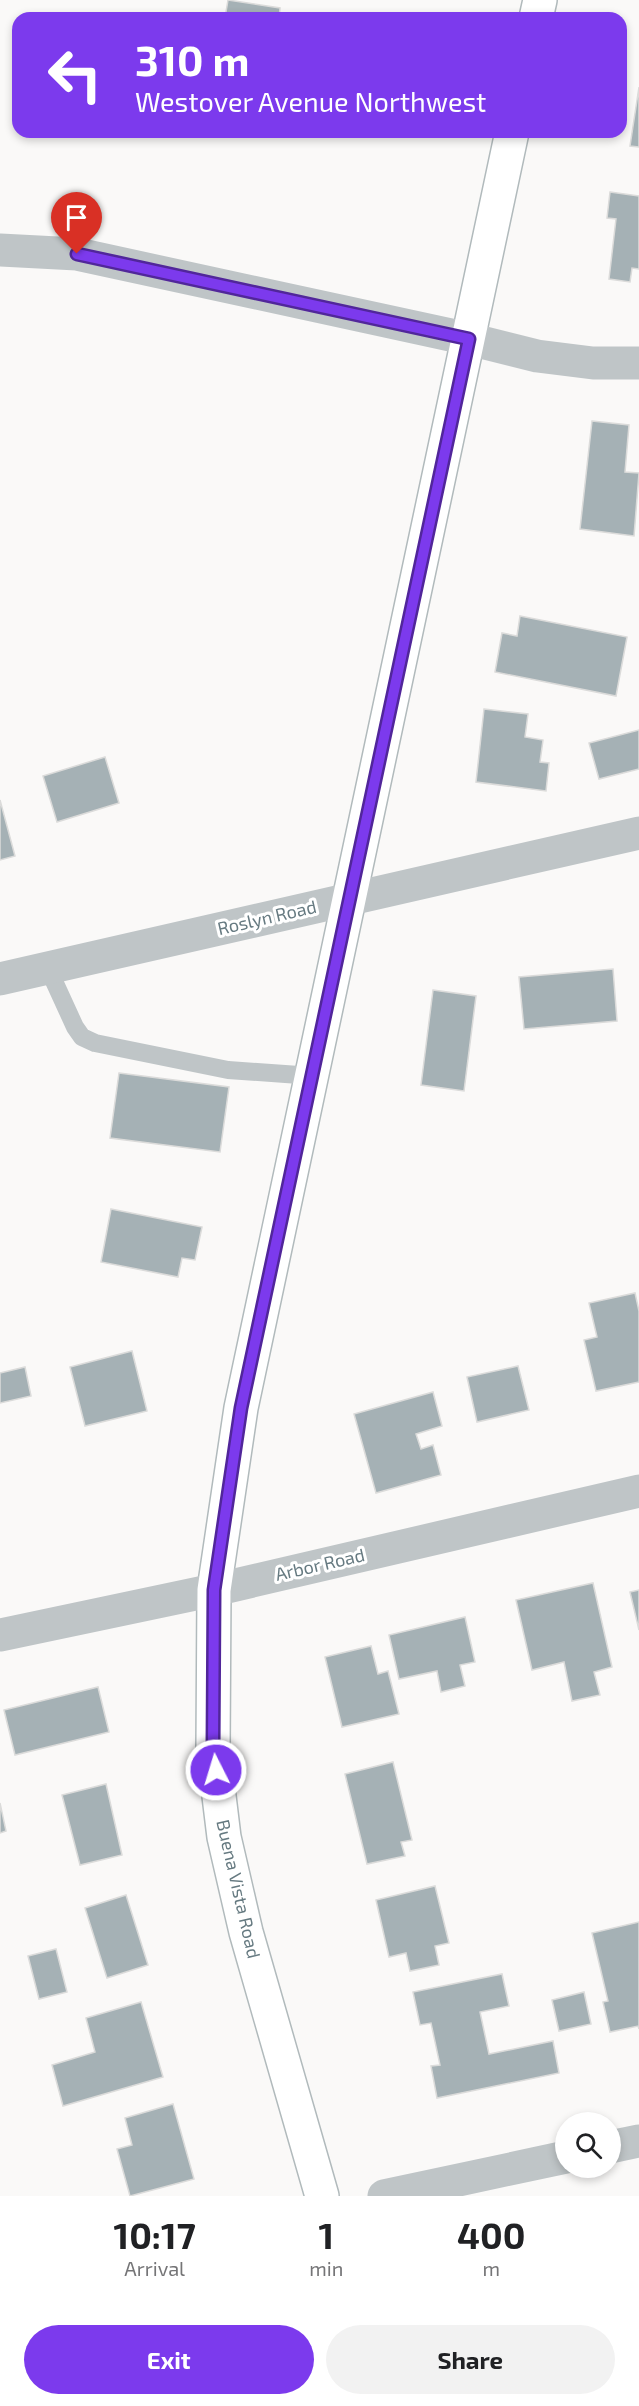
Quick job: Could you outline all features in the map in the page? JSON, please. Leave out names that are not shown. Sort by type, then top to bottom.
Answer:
[{"type":"street","name":"Buena Vista Road","points":[[322,2196],[246,1932],[224,1838],[213,1747],[214,1590],[241,1408],[351,899],[511,138]]},
{"type":"street","points":[[0,250],[77,254],[469,339],[537,356],[594,363],[639,363]]},
{"type":"street","name":"Roslyn Road","points":[[0,979],[639,833]]},
{"type":"street","name":"Arbor Road","points":[[0,1635],[214,1590],[639,1491]]},
{"type":"street","points":[[621,2144],[639,2140]]},
{"type":"street","points":[[384,2196],[555,2159]]},
{"type":"lane","points":[[48,968],[75,1028],[82,1037],[95,1043],[228,1070],[313,1076]]},
{"type":"building","points":[[228,0],[280,8],[280,12],[226,12]]},
{"type":"building","points":[[639,87],[639,147],[630,146]]},
{"type":"building","points":[[610,192],[639,196],[639,269],[632,268],[630,282],[609,279],[616,219],[607,218]]},
{"type":"building","points":[[592,421],[629,425],[625,472],[639,473],[634,536],[580,529]]},
{"type":"building","points":[[520,616],[627,637],[616,696],[495,672],[502,633],[517,636]]},
{"type":"building","points":[[484,709],[528,714],[525,737],[543,740],[540,762],[549,763],[546,791],[476,782]]},
{"type":"building","points":[[639,730],[639,769],[599,779],[589,743]]},
{"type":"building","points":[[105,757],[119,803],[57,822],[43,776]]},
{"type":"building","points":[[0,800],[15,856],[0,860]]},
{"type":"building","points":[[613,969],[617,1021],[524,1029],[519,977]]},
{"type":"building","points":[[433,990],[476,996],[464,1091],[421,1085]]},
{"type":"building","points":[[119,1073],[229,1087],[220,1152],[110,1138]]},
{"type":"building","points":[[111,1209],[202,1227],[195,1260],[182,1258],[178,1277],[101,1262]]},
{"type":"building","points":[[635,1293],[639,1311],[639,1382],[596,1391],[584,1340],[597,1337],[589,1303]]},
{"type":"building","points":[[132,1351],[147,1411],[85,1426],[70,1367]]},
{"type":"building","points":[[518,1366],[529,1410],[477,1422],[467,1377]]},
{"type":"building","points":[[25,1367],[31,1396],[0,1403],[0,1373]]},
{"type":"building","points":[[433,1392],[442,1426],[416,1434],[421,1449],[433,1445],[441,1475],[376,1493],[354,1414]]},
{"type":"building","points":[[593,1583],[612,1667],[594,1672],[600,1695],[572,1701],[564,1662],[532,1670],[516,1600]]},
{"type":"building","points":[[639,1590],[639,1630],[630,1592]]},
{"type":"building","points":[[465,1617],[475,1662],[460,1665],[465,1686],[441,1692],[437,1671],[399,1679],[389,1635]]},
{"type":"building","points":[[371,1646],[378,1674],[388,1671],[399,1714],[342,1727],[325,1657]]},
{"type":"building","points":[[98,1687],[109,1732],[15,1755],[4,1710]]},
{"type":"building","points":[[393,1762],[412,1840],[401,1842],[405,1856],[367,1864],[345,1774]]},
{"type":"building","points":[[106,1784],[122,1855],[80,1865],[62,1795]]},
{"type":"building","points":[[0,1803],[6,1831],[0,1833]]},
{"type":"building","points":[[435,1886],[449,1943],[435,1946],[439,1965],[410,1971],[406,1953],[389,1957],[376,1900]]},
{"type":"building","points":[[126,1895],[148,1965],[107,1978],[85,1908]]},
{"type":"building","points":[[639,1922],[639,2029],[638,2026],[610,2032],[603,2002],[608,2001],[592,1933]]},
{"type":"building","points":[[56,1949],[67,1992],[39,1999],[28,1956]]},
{"type":"building","points":[[502,1974],[509,2006],[480,2012],[489,2054],[553,2041],[559,2073],[437,2098],[431,2066],[440,2065],[431,2023],[420,2025],[413,1992]]},
{"type":"building","points":[[584,1992],[591,2024],[559,2031],[552,2000]]},
{"type":"building","points":[[141,2002],[163,2077],[63,2106],[52,2065],[95,2052],[86,2018]]},
{"type":"building","points":[[173,2104],[194,2179],[130,2196],[117,2149],[132,2145],[125,2118]]},
{"type":"route","points":[[77,254],[469,339],[241,1408],[214,1590],[213,1747],[216,1770]]}]
